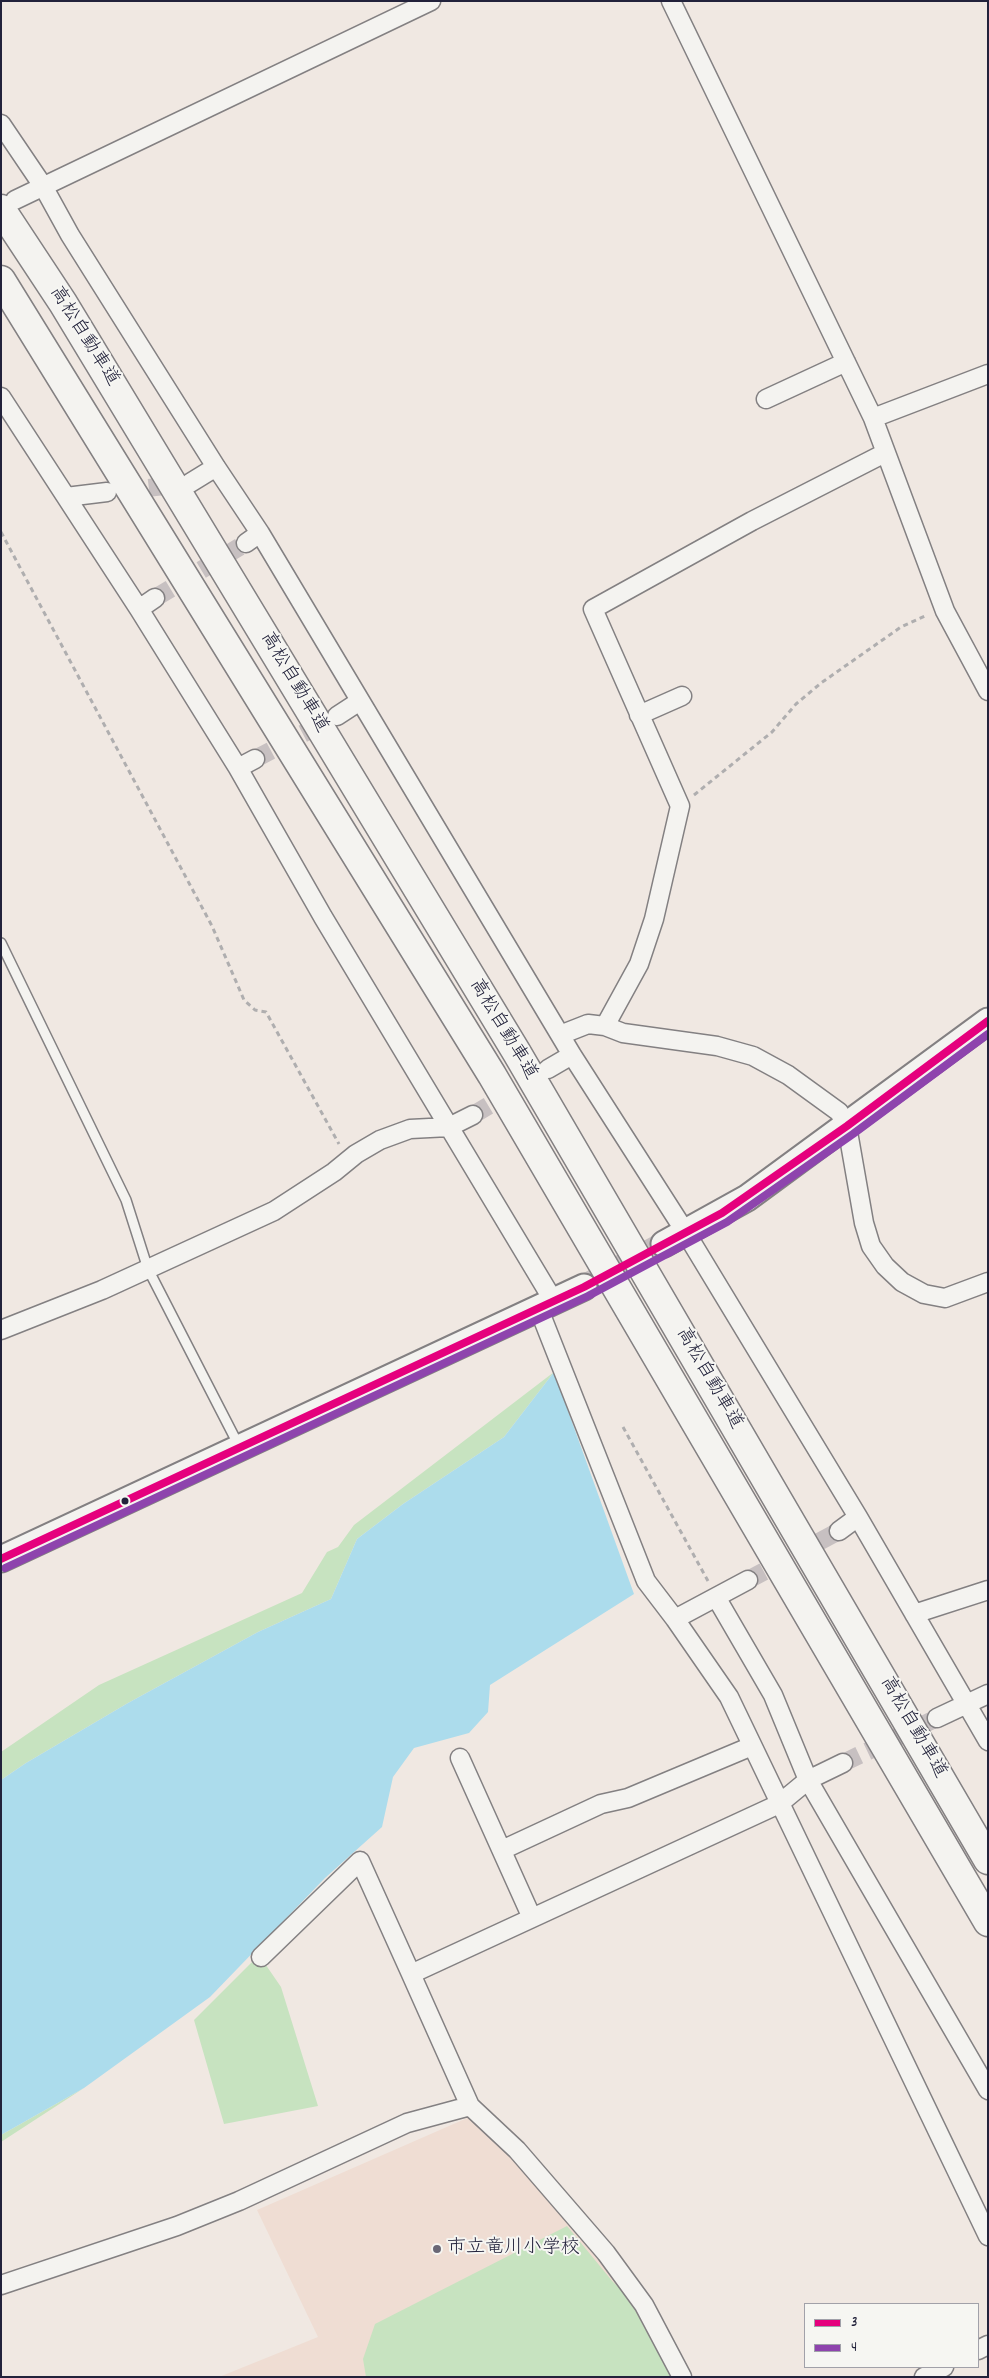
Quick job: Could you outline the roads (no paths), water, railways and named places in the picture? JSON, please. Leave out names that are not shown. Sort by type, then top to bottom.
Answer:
[{"type":"highway","name":"高松自動車道","points":[[8,205],[63,303],[517,1053],[988,1860]]},
{"type":"highway","name":"高松自動車道","points":[[1,280],[492,1075],[988,1922]]},
{"type":"main road","points":[[675,1238],[747,1198],[988,1021]]},
{"type":"main road","points":[[1,1559],[112,1505],[240,1448],[584,1287]]},
{"type":"street","points":[[8,205],[43,186],[431,1]]},
{"type":"street","points":[[671,1],[873,418],[944,608],[988,691]]},
{"type":"street","points":[[1,124],[43,186],[70,235],[216,467],[253,538],[360,701],[572,1055],[675,1238],[858,1517],[988,1741]]},
{"type":"street","points":[[766,399],[846,362]]},
{"type":"street","points":[[873,418],[988,374]]},
{"type":"street","points":[[1,397],[139,609],[238,768],[323,917],[450,1127],[546,1304],[646,1581],[729,1697],[988,2236]]},
{"type":"street","points":[[605,1026],[639,964],[654,919],[680,806],[593,609],[752,521],[885,453]]},
{"type":"street","points":[[190,483],[216,467]]},
{"type":"street","points":[[66,497],[107,492]]},
{"type":"street","points":[[139,609],[154,598]]},
{"type":"street","points":[[639,715],[682,696]]},
{"type":"street","points":[[337,716],[360,701]]},
{"type":"street","points":[[238,768],[255,759]]},
{"type":"street","points":[[560,1035],[588,1024],[605,1026],[623,1033],[716,1046],[753,1056],[788,1075],[839,1112],[847,1126],[864,1223],[871,1246],[885,1266],[902,1282],[924,1294],[945,1298],[988,1282]]},
{"type":"street","points":[[548,1069],[572,1055]]},
{"type":"street","points":[[1,1330],[148,1269],[274,1211],[380,1140],[410,1129],[450,1127],[473,1115]]},
{"type":"street","points":[[839,1531],[858,1517]]},
{"type":"street","points":[[675,1619],[748,1580]]},
{"type":"street","points":[[914,1614],[988,1590]]},
{"type":"street","points":[[716,1597],[773,1695],[808,1780],[982,2068],[988,2090]]},
{"type":"street","points":[[937,1718],[988,1694]]},
{"type":"street","points":[[502,1850],[601,1804],[628,1798],[752,1746]]},
{"type":"street","points":[[460,1758],[532,1918]]},
{"type":"street","points":[[411,1974],[779,1804],[808,1780],[843,1763]]},
{"type":"street","points":[[260,1957],[360,1861],[470,2106],[517,2150],[606,2253],[644,2305],[682,2377]]},
{"type":"street","points":[[1,2285],[177,2226],[239,2201],[407,2123],[470,2106]]},
{"type":"street","points":[[924,2377],[942,2368]]},
{"type":"lane","points":[[1,943],[126,1200],[148,1269],[240,1448]]},
{"type":"water","points":[[554,1372],[634,1594],[490,1685],[488,1712],[469,1733],[414,1748],[393,1777],[382,1827],[325,1878],[210,1997],[84,2088],[1,2135],[1,1780],[26,1763],[128,1703],[258,1632],[331,1599],[357,1539],[403,1504],[504,1437]]},
{"type":"tunnel","points":[[122,491],[181,484]]},
{"type":"tunnel","points":[[155,598],[246,543]]},
{"type":"tunnel","points":[[255,759],[327,721]]},
{"type":"tunnel","points":[[473,1115],[541,1074]]},
{"type":"tunnel","points":[[584,1287],[664,1244]]},
{"type":"tunnel","points":[[748,1580],[839,1531]]},
{"type":"tunnel","points":[[843,1763],[937,1718]]},
{"type":"place","name":"市立竜川小学校","points":[[437,2249]]}]
